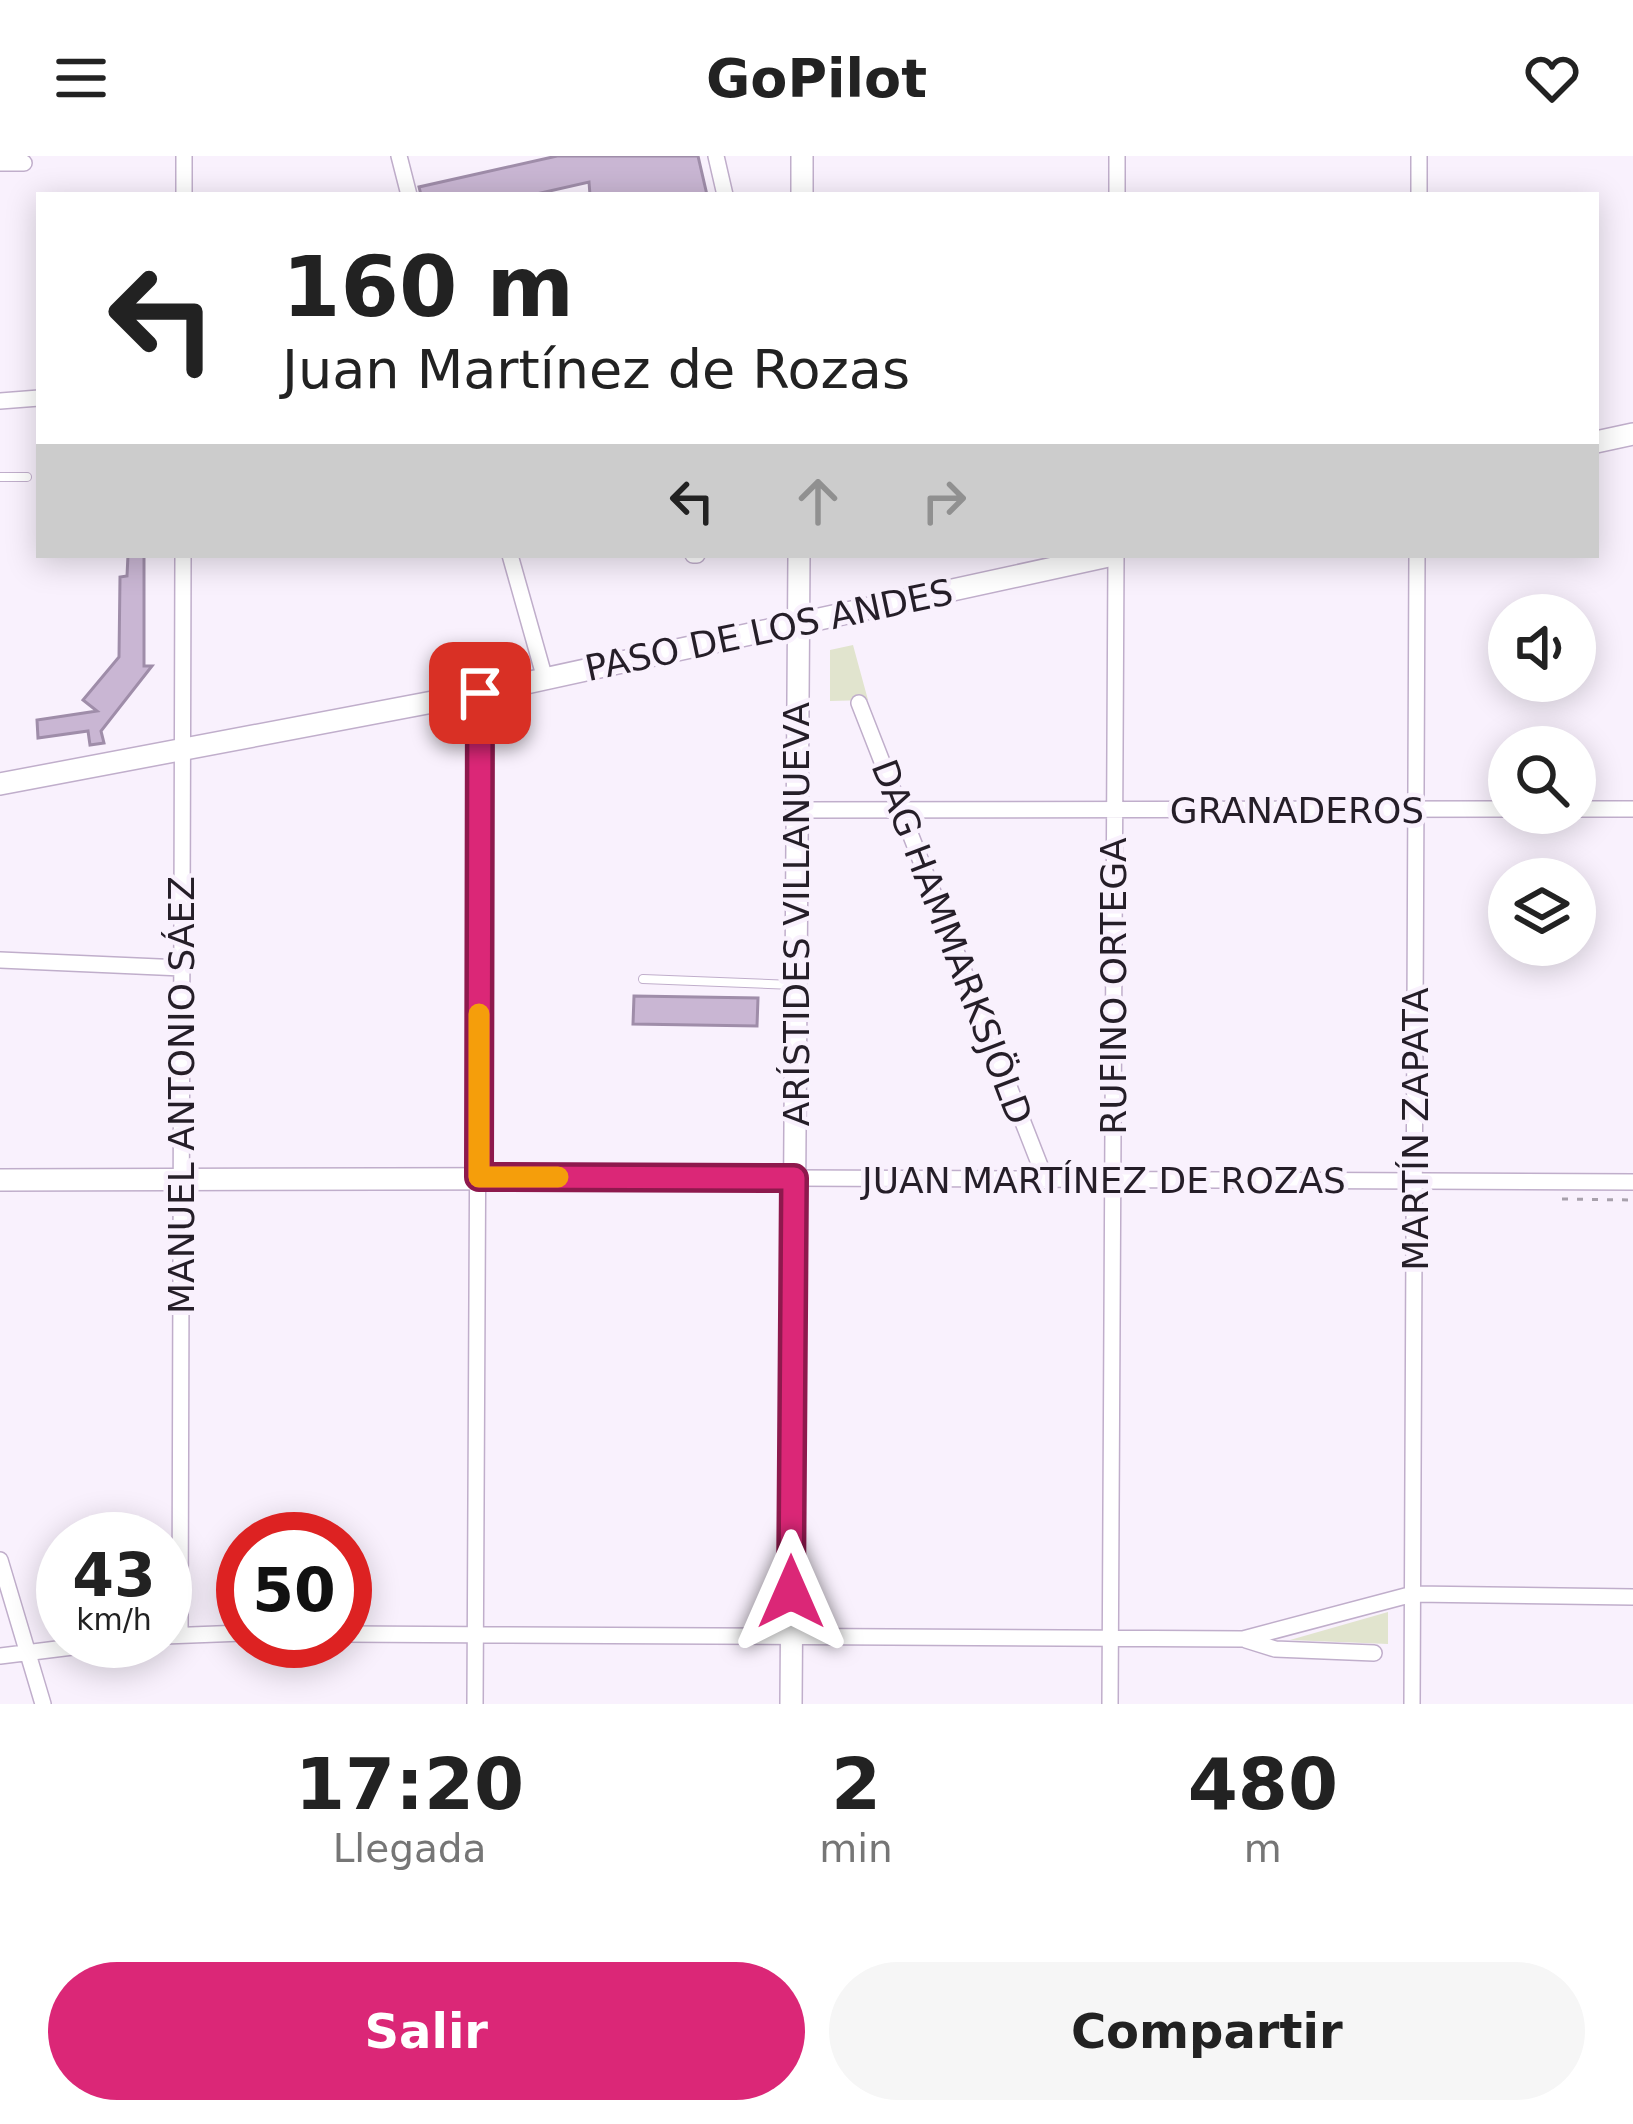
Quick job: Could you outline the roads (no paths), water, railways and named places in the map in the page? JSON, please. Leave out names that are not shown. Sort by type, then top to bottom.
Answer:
[{"type":"street","points":[[184,156],[184,192]]},
{"type":"street","points":[[398,156],[408,192]]},
{"type":"street","points":[[716,156],[724,192]]},
{"type":"street","points":[[802,156],[802,192]]},
{"type":"street","points":[[1117,156],[1117,192]]},
{"type":"street","points":[[1419,156],[1419,192]]},
{"type":"street","points":[[0,163],[24,163]]},
{"type":"street","points":[[0,401],[36,398]]},
{"type":"street","points":[[1599,441],[1633,434]]},
{"type":"street","name":"MANUEL ANTONIO SÁEZ","points":[[174,1512],[183,558]]},
{"type":"street","points":[[511,558],[545,679]]},
{"type":"street","name":"ARÍSTIDES VILLANUEVA","points":[[790,1704],[799,558]]},
{"type":"street","name":"PASO DE LOS ANDES","points":[[0,784],[480,693],[1100,558]]},
{"type":"street","name":"RUFINO ORTEGA","points":[[1110,1704],[1114,558]]},
{"type":"street","name":"MARTÍN ZAPATA","points":[[1412,1704],[1418,558]]},
{"type":"street","points":[[476,1704],[480,693]]},
{"type":"street","name":"DAG HAMMARKSJÖLD","points":[[859,703],[1046,1181]]},
{"type":"street","name":"GRANADEROS","points":[[797,810],[1488,809]]},
{"type":"street","points":[[1596,809],[1633,809]]},
{"type":"street","points":[[0,960],[182,968]]},
{"type":"street","name":"JUAN MARTÍNEZ DE ROZAS","points":[[0,1180],[181,1176],[1633,1182]]},
{"type":"street","points":[[0,1560],[43,1704]]},
{"type":"street","points":[[372,1634],[1243,1639],[1412,1594],[1633,1597]]},
{"type":"street","points":[[1243,1639],[1275,1649],[1374,1653]]},
{"type":"street","points":[[0,1656],[36,1651]]},
{"type":"lane","points":[[0,477],[27,477]]},
{"type":"lane","points":[[643,979],[796,985]]}]
